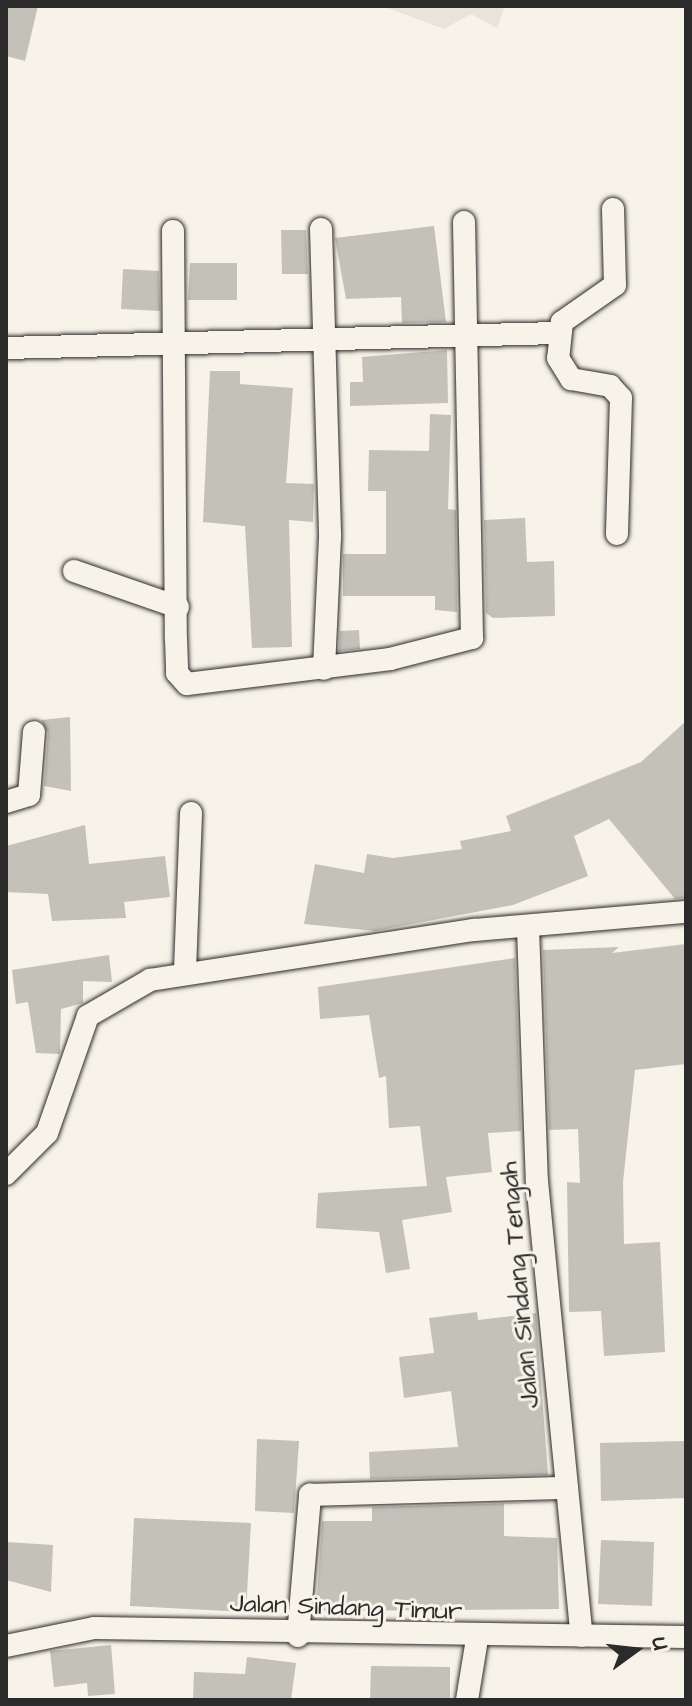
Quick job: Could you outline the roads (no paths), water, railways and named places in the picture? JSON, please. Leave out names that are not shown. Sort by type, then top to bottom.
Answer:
[{"type":"street","points":[[613,209],[615,285],[572,312],[558,333],[561,369],[581,383],[610,386],[621,398],[617,534]]},
{"type":"street","points":[[173,231],[177,344],[177,673],[187,684],[324,669],[472,638],[464,222]]},
{"type":"street","points":[[321,229],[328,344],[324,669]]},
{"type":"street","points":[[6,348],[328,344],[558,333]]},
{"type":"street","points":[[74,571],[178,607]]},
{"type":"street","points":[[6,802],[29,795],[34,732]]},
{"type":"street","points":[[185,970],[191,813]]},
{"type":"street","points":[[6,1174],[47,1133],[88,1016],[111,999],[185,970],[686,912]]},
{"type":"street","name":"Jalan Sindang Tengah","points":[[528,928],[537,1181],[582,1636]]},
{"type":"street","points":[[298,1636],[310,1495],[567,1488]]},
{"type":"street","name":"Jalan Sindang Timur","points":[[6,1646],[94,1628],[477,1639],[686,1637]]},
{"type":"street","points":[[467,1700],[477,1639]]}]
